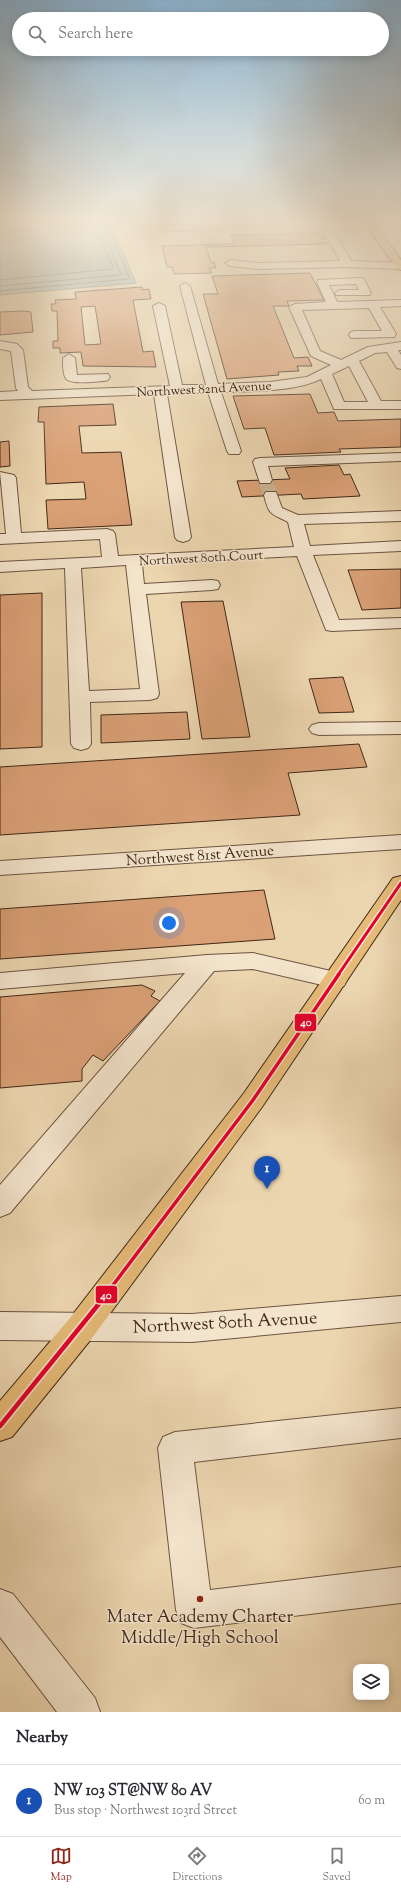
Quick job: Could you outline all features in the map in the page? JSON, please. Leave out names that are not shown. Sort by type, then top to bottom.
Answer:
[{"type":"main road","points":[[0,1426],[81,1328],[253,1100],[401,883]]},
{"type":"street","points":[[189,301],[213,388],[234,451]]},
{"type":"street","points":[[333,301],[347,320],[364,353]]},
{"type":"street","points":[[376,406],[347,362],[315,353],[295,306],[401,303]]},
{"type":"street","points":[[355,335],[390,334],[372,304]]},
{"type":"street","points":[[159,306],[177,390]]},
{"type":"street","points":[[383,322],[395,321]]},
{"type":"street","points":[[0,345],[13,347],[17,350],[22,388],[29,395]]},
{"type":"street","points":[[395,346],[401,365]]},
{"type":"street","name":"Northwest 82nd Avenue","points":[[0,396],[270,386],[310,380],[364,353],[395,346]]},
{"type":"street","points":[[69,358],[70,377],[75,379],[117,377]]},
{"type":"street","points":[[325,373],[339,406],[401,405]]},
{"type":"street","points":[[134,378],[139,381],[143,391]]},
{"type":"street","points":[[160,390],[183,537]]},
{"type":"street","points":[[266,480],[260,462],[401,457]]},
{"type":"street","points":[[0,476],[9,478],[7,539],[107,534],[112,561]]},
{"type":"street","points":[[270,495],[275,510],[295,520],[401,516]]},
{"type":"street","points":[[295,520],[303,552],[332,626],[401,623]]},
{"type":"street","name":"Northwest 80th Court","points":[[0,567],[401,546]]},
{"type":"street","points":[[80,697],[150,694],[134,560]]},
{"type":"street","points":[[73,563],[81,744]]},
{"type":"street","points":[[137,589],[212,585]]},
{"type":"street","points":[[319,729],[401,728]]},
{"type":"street","name":"Northwest 81st Avenue","points":[[0,868],[401,842]]},
{"type":"street","points":[[0,981],[207,963],[253,961],[335,980]]},
{"type":"street","points":[[0,1205],[207,963]]},
{"type":"street","name":"Northwest 80th Avenue","points":[[0,1326],[192,1328],[401,1309]]},
{"type":"street","points":[[401,1423],[175,1448],[194,1610],[401,1585]]},
{"type":"street","points":[[0,1607],[81,1712]]},
{"type":"building","points":[[55,301],[133,301],[143,352],[153,351],[156,367],[83,366],[81,352],[60,353],[60,348],[53,348],[53,341],[58,341],[57,311],[52,311],[51,304],[56,304]],"holes":[[[95,306],[101,344],[85,345],[81,307]]]},
{"type":"building","points":[[205,301],[291,301],[287,301],[289,306],[273,306],[294,358],[308,357],[312,366],[297,366],[299,371],[278,372],[279,375],[227,379]]},
{"type":"building","points":[[0,312],[31,312],[33,332],[0,335]]},
{"type":"building","points":[[310,394],[318,413],[334,412],[338,421],[401,419],[401,447],[339,449],[341,452],[274,455],[265,428],[244,429],[233,396]]},
{"type":"building","points":[[113,404],[116,425],[79,426],[82,453],[121,452],[132,525],[48,529],[46,500],[86,499],[84,482],[46,484],[44,422],[38,422],[39,407]]},
{"type":"building","points":[[9,441],[10,466],[0,467],[0,442]]},
{"type":"building","points":[[339,465],[344,475],[350,474],[360,496],[303,499],[301,494],[242,497],[237,481],[290,479],[285,468]]},
{"type":"building","points":[[401,569],[401,608],[362,610],[348,570]]},
{"type":"building","points":[[42,593],[42,747],[0,749],[0,595]]},
{"type":"building","points":[[223,601],[250,737],[202,739],[181,602]]},
{"type":"building","points":[[343,677],[354,712],[319,713],[309,679]]},
{"type":"building","points":[[187,712],[190,739],[101,743],[101,715]]},
{"type":"building","points":[[359,744],[367,767],[288,773],[300,815],[0,835],[0,767]]},
{"type":"building","points":[[264,890],[275,939],[0,959],[0,909]]},
{"type":"building","points":[[142,985],[155,991],[151,996],[160,1001],[103,1061],[93,1055],[82,1069],[82,1081],[0,1088],[0,997]]},
{"type":"tunnel","points":[[265,480],[271,495]]},
{"type":"transit line","name":"40","points":[[0,1426],[81,1328],[253,1100],[401,883]]},
{"type":"place","name":"NW 103 ST@NW 80 AV","points":[[267,1189]]},
{"type":"place","name":"Mater Academy Charter Middle/High School","points":[[200,1599]]}]
